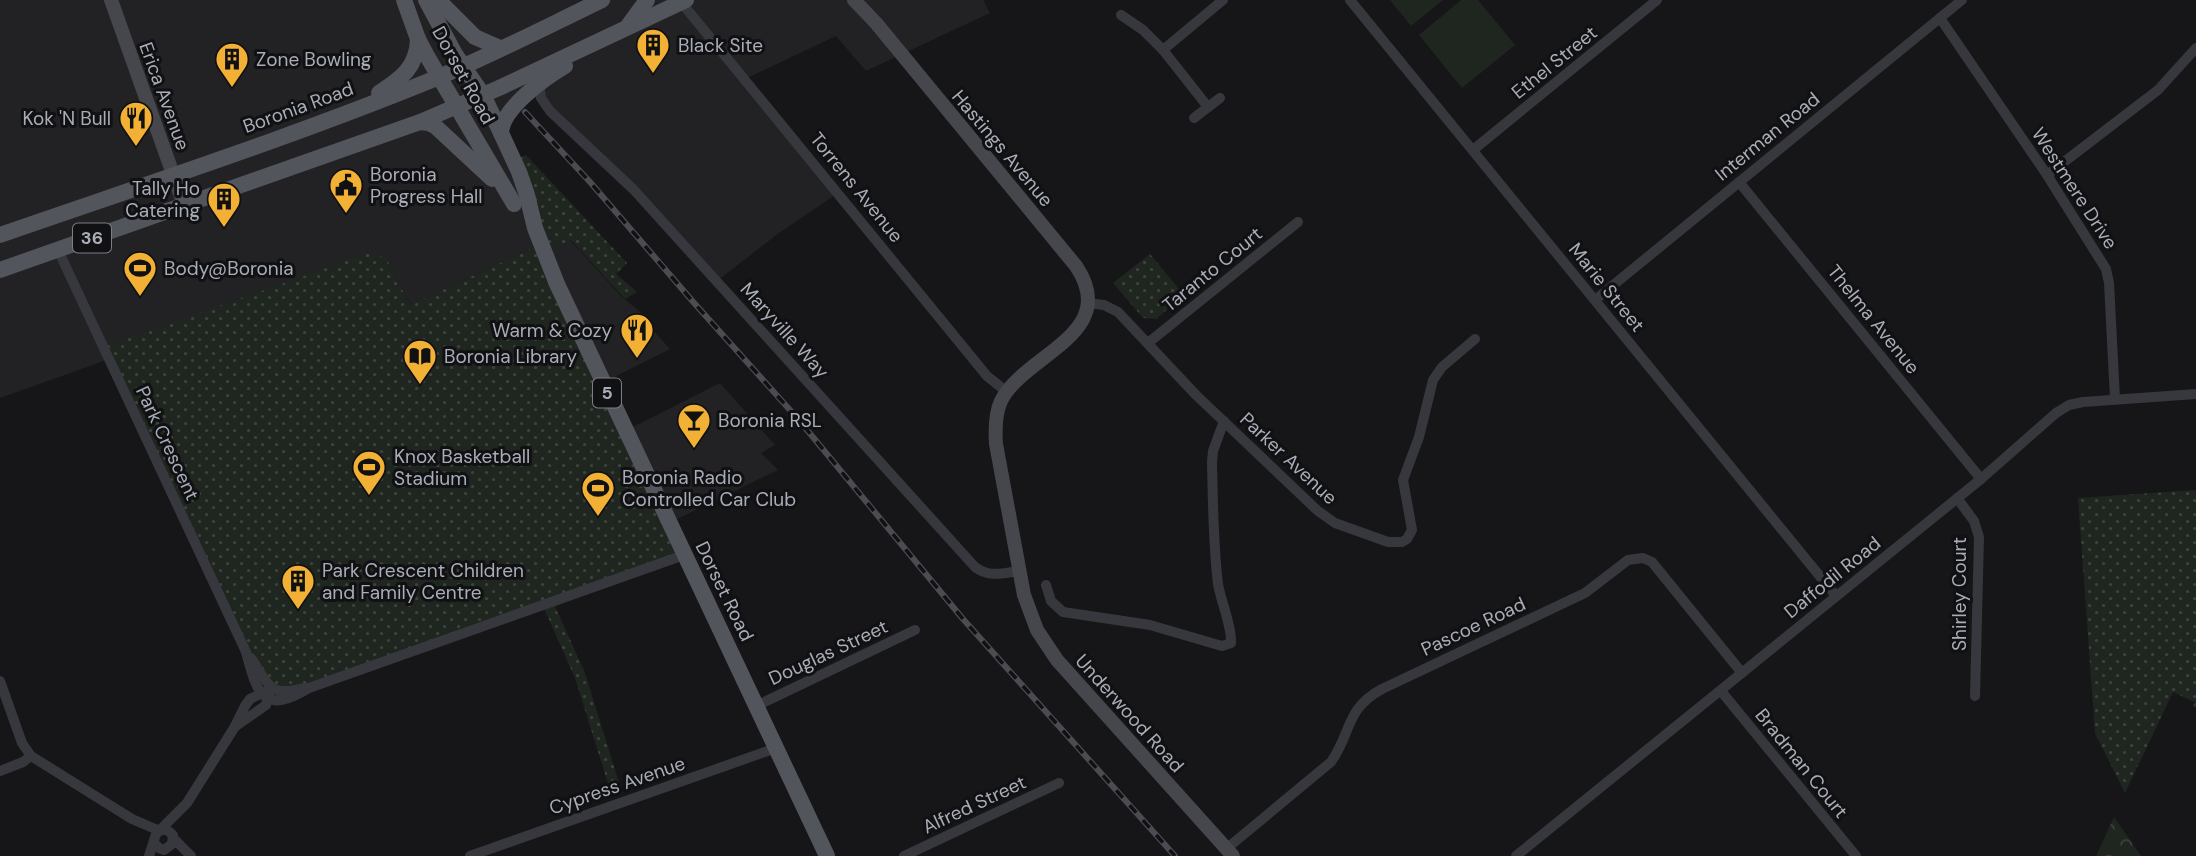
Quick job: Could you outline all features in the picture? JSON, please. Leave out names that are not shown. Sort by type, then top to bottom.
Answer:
[{"type":"main road","name":"Erica Avenue","points":[[111,0],[184,205]]},
{"type":"main road","name":"Dorset Road","points":[[404,0],[418,39],[514,204]]},
{"type":"main road","name":"Dorset Road","points":[[426,0],[463,66],[483,95],[501,132],[527,195],[535,228],[557,284],[827,856]]},
{"type":"main road","points":[[438,0],[475,37],[500,48]]},
{"type":"main road","name":"Boronia Road","points":[[0,235],[347,112],[463,66],[602,0]]},
{"type":"main road","points":[[627,28],[647,0]]},
{"type":"main road","name":"Hastings Avenue","points":[[854,0],[876,23],[1076,266],[1084,281],[1087,303]]},
{"type":"main road","name":"Hastings Avenue","points":[[869,0],[876,23]]},
{"type":"main road","name":"36","points":[[0,270],[420,122],[683,1]]},
{"type":"main road","points":[[347,112],[391,85],[402,75],[417,55],[418,39]]},
{"type":"main road","points":[[501,132],[503,122],[511,111],[539,84],[598,42]]},
{"type":"main road","name":"Dorset Road","points":[[420,122],[429,123],[446,135],[481,167],[535,228]]},
{"type":"main road","points":[[1020,576],[996,444],[999,408],[1007,392],[1020,379],[1069,338],[1082,320],[1087,303]]},
{"type":"main road","name":"Underwood Road","points":[[1020,576],[1027,607],[1037,629],[1057,660],[1229,852]]},
{"type":"street","points":[[1163,50],[1223,0]]},
{"type":"street","name":"Marie Street","points":[[1350,0],[1836,596]]},
{"type":"street","name":"Ethel Street","points":[[1473,150],[1657,0]]},
{"type":"street","name":"Interman Road","points":[[1595,300],[1962,0]]},
{"type":"street","name":"Torrens Avenue","points":[[683,1],[988,376],[1007,392]]},
{"type":"street","points":[[1121,15],[1143,30],[1163,50],[1208,107]]},
{"type":"street","name":"Westmere Drive","points":[[1940,18],[2103,262],[2108,276],[2115,399]]},
{"type":"street","points":[[2047,175],[2158,90],[2196,48]]},
{"type":"street","name":"Maryville Way","points":[[539,84],[541,98],[553,114],[634,190],[975,567],[993,575],[1020,576]]},
{"type":"street","points":[[1194,118],[1220,98]]},
{"type":"street","name":"Thelma Avenue","points":[[1739,182],[1981,479]]},
{"type":"street","name":"Taranto Court","points":[[1148,343],[1298,222]]},
{"type":"street","name":"Park Crescent","points":[[58,250],[267,693]]},
{"type":"street","points":[[1087,303],[1104,304],[1114,309],[1224,421]]},
{"type":"street","name":"Parker Avenue","points":[[1046,585],[1051,601],[1063,612],[1150,625],[1222,646],[1231,643],[1220,597],[1215,552],[1212,462],[1213,451],[1224,421],[1326,517],[1344,527],[1381,540],[1402,542],[1412,530],[1403,488],[1404,480],[1422,427],[1433,380],[1442,367],[1475,339]]},
{"type":"street","name":"Daffodil Road","points":[[1516,856],[1981,479],[2056,413],[2069,405],[2083,402],[2196,394]]},
{"type":"street","name":"Shirley Court","points":[[1957,498],[1974,521],[1979,537],[1975,695]]},
{"type":"street","points":[[168,846],[187,803],[250,699],[267,693],[284,701],[309,688],[684,555]]},
{"type":"street","name":"Pascoe Road","points":[[1229,852],[1331,762],[1340,748],[1355,710],[1367,698],[1585,593],[1633,558],[1643,558],[1655,565],[1742,673]]},
{"type":"street","name":"Douglas Street","points":[[756,706],[915,630]]},
{"type":"street","points":[[0,681],[22,743],[30,756],[132,819],[170,831],[168,846]]},
{"type":"street","name":"Bradman Court","points":[[1720,691],[1856,856]]},
{"type":"street","name":"Cypress Avenue","points":[[470,856],[776,748]]},
{"type":"street","points":[[0,771],[19,764],[30,756]]},
{"type":"street","name":"Alfred Street","points":[[904,856],[1059,783]]},
{"type":"street","points":[[149,856],[156,834],[187,803]]},
{"type":"street","points":[[132,819],[159,848],[168,846],[190,856]]},
{"type":"shaded area","points":[[0,0],[983,0],[990,13],[866,71],[836,36],[745,79],[838,193],[779,233],[717,281],[553,114],[539,92],[503,122],[541,244],[410,305],[387,260],[0,398]]},
{"type":"shaded area","points":[[570,240],[622,297],[645,316],[651,328],[670,349],[602,383],[545,252]]},
{"type":"shaded area","points":[[720,383],[775,445],[761,453],[778,470],[669,523],[625,431]]},
{"type":"green space","points":[[1390,0],[1443,0],[1411,26]]},
{"type":"green space","points":[[1461,0],[1478,0],[1515,45],[1462,88],[1419,35]]},
{"type":"green space","points":[[526,155],[627,263],[616,274],[637,292],[625,299],[571,240],[545,252],[684,555],[553,602],[585,673],[621,789],[611,793],[575,678],[543,606],[274,696],[266,690],[103,347],[369,253],[387,260],[410,305],[541,244],[514,161]]},
{"type":"green space","points":[[1150,254],[1184,295],[1156,319],[1143,318],[1113,283]]},
{"type":"green space","points":[[2196,490],[2196,703],[2173,692],[2125,793],[2095,733],[2078,498]]},
{"type":"green space","points":[[2114,817],[2141,856],[2096,856]]},
{"type":"railway","points":[[525,112],[798,419],[963,619],[1175,856]]},
{"type":"place","name":"Black Site","points":[[653,75]]},
{"type":"place","name":"Zone Bowling","points":[[232,89]]},
{"type":"place","name":"Kok 'N Bull","points":[[136,148]]},
{"type":"place","name":"Boronia Progress Hall","points":[[346,215]]},
{"type":"place","name":"Tally Ho Catering","points":[[224,229]]},
{"type":"place","name":"Body@Boronia","points":[[140,298]]},
{"type":"place","name":"Warm & Cozy","points":[[637,360]]},
{"type":"place","name":"Boronia Library","points":[[420,386]]},
{"type":"place","name":"Boronia RSL","points":[[694,450]]},
{"type":"place","name":"Knox Basketball Stadium","points":[[369,497]]},
{"type":"place","name":"Boronia Radio Controlled Car Club","points":[[598,518]]},
{"type":"place","name":"Park Crescent Children and Family Centre","points":[[298,611]]}]
